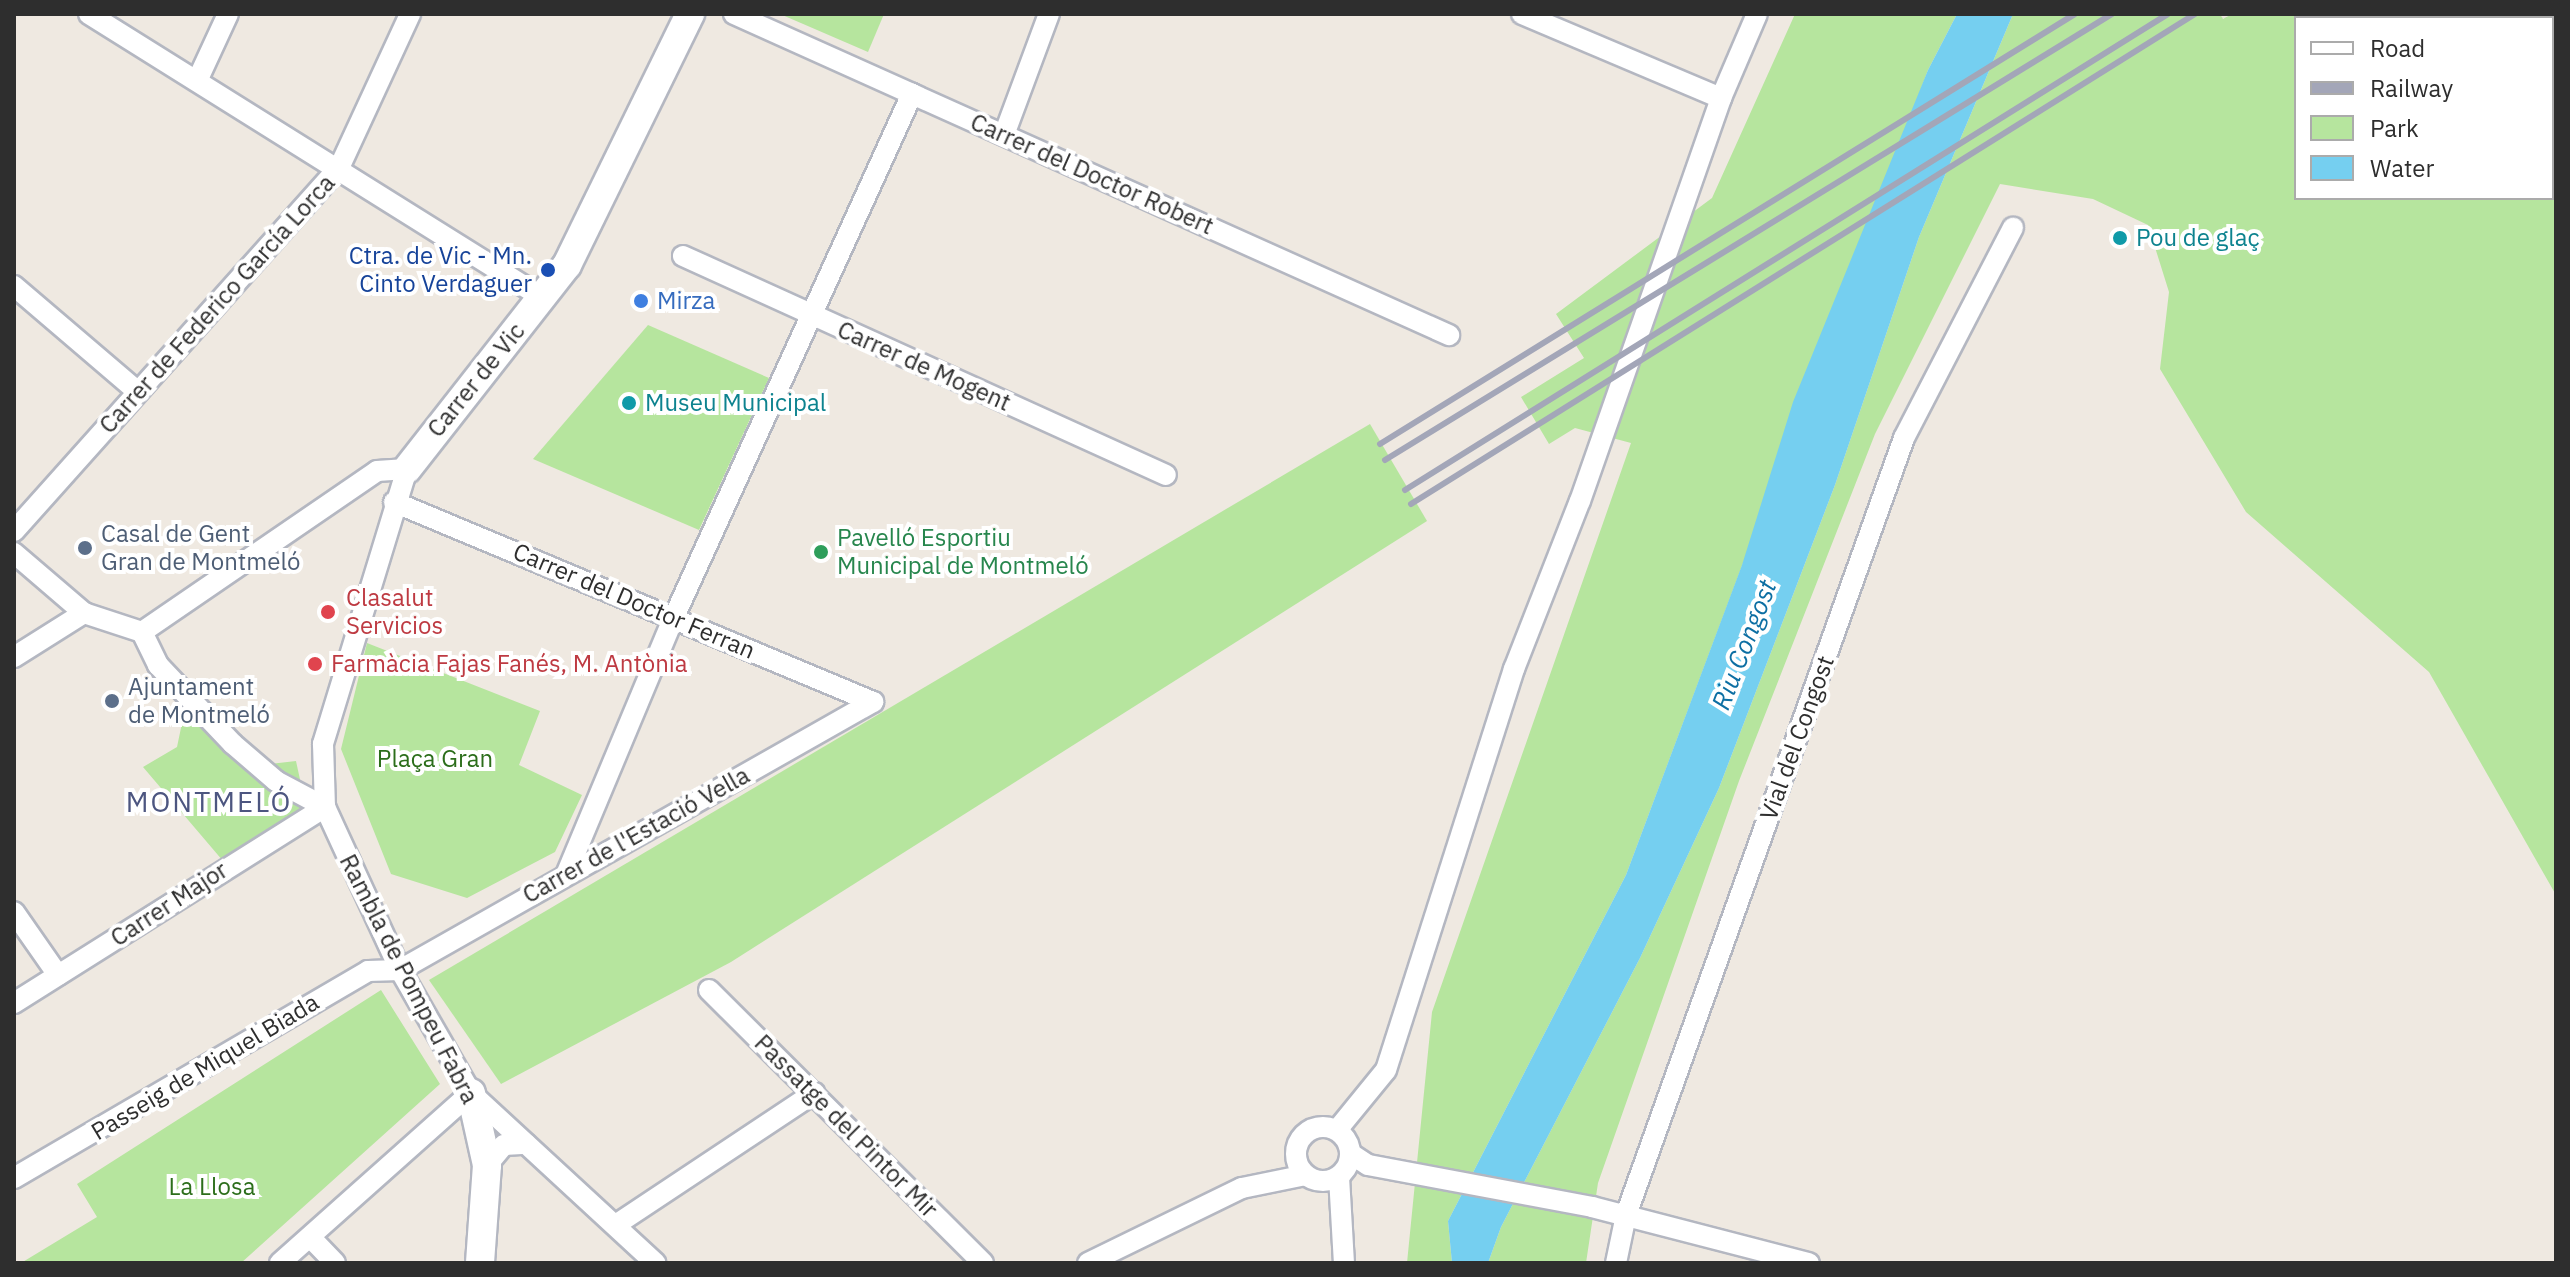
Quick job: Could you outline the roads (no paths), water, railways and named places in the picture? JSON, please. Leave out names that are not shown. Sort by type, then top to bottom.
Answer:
[{"type":"street","points":[[89,14],[543,298]]},
{"type":"street","points":[[197,81],[228,14]]},
{"type":"street","name":"Carrer de Federico García Lorca","points":[[14,531],[339,168],[410,14]]},
{"type":"street","name":"Carrer de Vic","points":[[407,469],[543,298],[596,215],[690,14]]},
{"type":"street","name":"Carrer del Doctor Robert","points":[[734,14],[1449,335]]},
{"type":"street","points":[[1004,135],[1049,14]]},
{"type":"street","points":[[1522,14],[1721,98]]},
{"type":"street","points":[[1337,1130],[1386,1070],[1514,669],[1580,501],[1721,98],[1757,14]]},
{"type":"street","points":[[566,875],[674,617],[912,94]]},
{"type":"street","name":"Vial del Congost","points":[[1616,1263],[1626,1215],[1904,438],[2013,228]]},
{"type":"street","name":"Carrer de Mogent","points":[[683,256],[1166,475]]},
{"type":"street","points":[[14,286],[138,392]]},
{"type":"street","points":[[142,632],[377,471],[407,469]]},
{"type":"street","name":"Rambla de Pompeu Fabra","points":[[407,469],[394,502],[323,744],[325,807],[400,970],[471,1093],[487,1165],[480,1263]]},
{"type":"street","name":"Carrer del Doctor Ferran","points":[[394,502],[873,702]]},
{"type":"street","points":[[14,553],[84,613],[142,632],[158,665],[233,744],[276,781],[325,807]]},
{"type":"street","points":[[14,657],[84,613]]},
{"type":"street","name":"Carrer de l'Estació Vella","points":[[400,970],[873,702]]},
{"type":"street","name":"Carrer Major","points":[[14,1003],[325,807]]},
{"type":"street","points":[[14,912],[58,975]]},
{"type":"street","name":"Passeig de Miquel Biada","points":[[14,1178],[368,971],[400,970]]},
{"type":"street","name":"Passatge del Pintor Mir","points":[[709,990],[983,1263]]},
{"type":"street","points":[[280,1263],[471,1093],[617,1224],[655,1263]]},
{"type":"street","points":[[617,1224],[814,1093]]},
{"type":"street","points":[[1306,1175],[1296,1156],[1301,1138],[1317,1128],[1337,1130]]},
{"type":"street","points":[[1337,1130],[1351,1154],[1368,1165],[1592,1207],[1809,1263]]},
{"type":"street","points":[[487,1165],[504,1145],[526,1144]]},
{"type":"street","points":[[1344,1263],[1339,1177],[1351,1154]]},
{"type":"street","points":[[1088,1263],[1242,1188],[1306,1175],[1324,1182],[1339,1177]]},
{"type":"street","points":[[310,1237],[335,1263]]},
{"type":"water","name":"Riu Congost","points":[[1957,14],[2013,14],[1919,237],[1835,485],[1719,788],[1640,958],[1501,1227],[1488,1263],[1452,1263],[1448,1221],[1626,875],[1742,565],[1793,402],[1928,70]]},
{"type":"railway","points":[[1380,444],[2075,14]]},
{"type":"railway","points":[[1385,460],[2112,14]]},
{"type":"railway","points":[[1405,490],[2168,14]]},
{"type":"railway","points":[[1411,504],[2195,14]]},
{"type":"place","name":"Pou de glaç","points":[[2120,238]]},
{"type":"place","name":"Ctra. de Vic - Mn. Cinto Verdaguer","points":[[548,270]]},
{"type":"place","name":"Mirza","points":[[641,301]]},
{"type":"place","name":"Museu Municipal","points":[[629,403]]},
{"type":"place","name":"Casal de Gent Gran de Montmeló","points":[[85,548]]},
{"type":"place","name":"Pavelló Esportiu Municipal de Montmeló","points":[[821,552]]},
{"type":"place","name":"Clasalut Servicios","points":[[328,612]]},
{"type":"place","name":"Farmàcia Fajas Fanés, M. Antònia","points":[[315,664]]},
{"type":"place","name":"Ajuntament de Montmeló","points":[[112,701]]},
{"type":"district","name":"MONTMELÓ","points":[[209,802]]},
{"type":"park label","name":"Plaça Gran","points":[[435,759]]},
{"type":"park label","name":"La Llosa","points":[[212,1187]]}]
